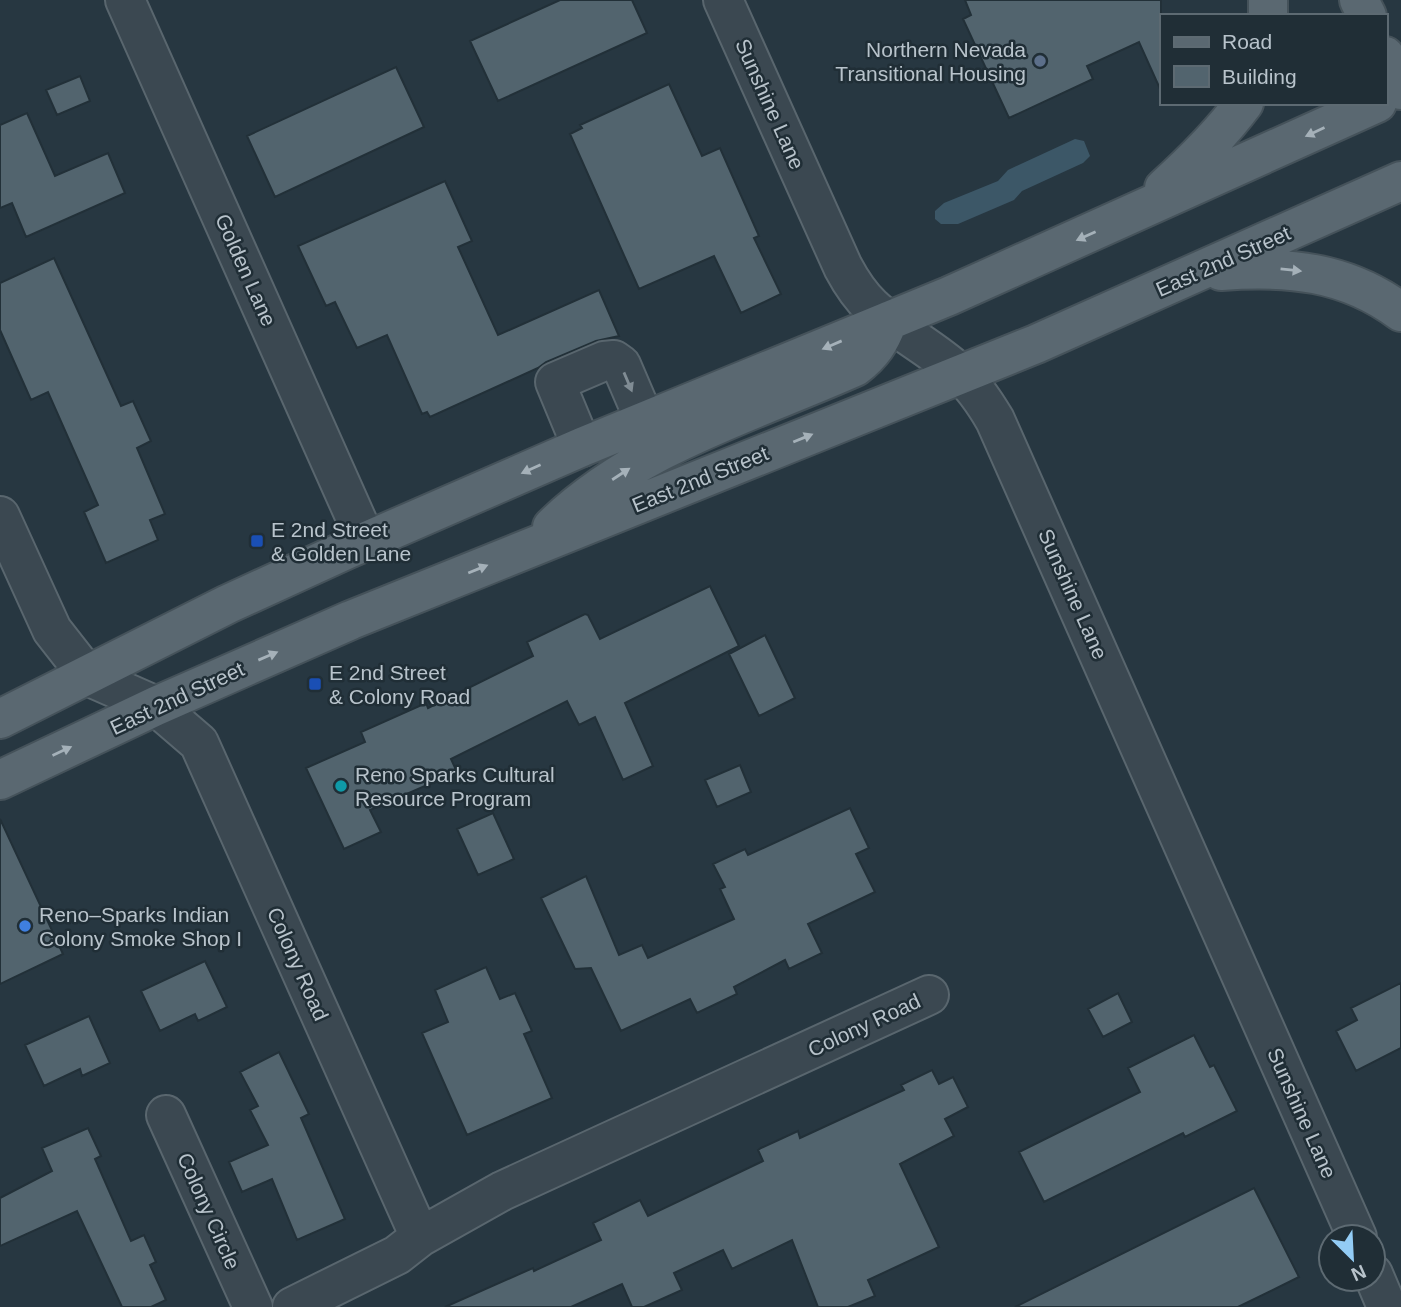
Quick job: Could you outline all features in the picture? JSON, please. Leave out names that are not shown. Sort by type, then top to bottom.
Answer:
[{"type":"main road","points":[[1387,60],[1401,91]]},
{"type":"main road","points":[[1133,215],[1199,156],[1224,130],[1243,105]]},
{"type":"main road","points":[[0,719],[228,604],[366,541],[1133,215],[1373,105]]},
{"type":"main road","name":"East 2nd Street","points":[[0,780],[156,706],[351,620],[1036,344],[1401,181]]},
{"type":"main road","points":[[1198,273],[1292,269],[1350,284],[1380,296],[1401,312]]},
{"type":"main road","points":[[530,548],[564,515],[636,464],[674,444],[855,367],[870,355],[881,339],[888,321]]},
{"type":"street","name":"Golden Lane","points":[[125,0],[366,541]]},
{"type":"street","name":"Sunshine Lane","points":[[723,0],[843,267],[855,287],[871,307],[888,321],[936,353],[961,374],[976,390],[995,420],[1351,1223]]},
{"type":"street","points":[[582,447],[555,382],[604,360],[614,360],[621,365],[645,421]]},
{"type":"street","points":[[0,516],[52,630],[88,676]]},
{"type":"street","name":"Colony Road","points":[[88,676],[156,706],[199,743],[420,1237]]},
{"type":"street","name":"Colony Road","points":[[292,1307],[397,1255],[420,1237],[502,1191],[929,995]]},
{"type":"street","name":"Colony Circle","points":[[166,1115],[253,1307]]},
{"type":"water","points":[[1075,139],[1084,141],[1090,156],[1083,163],[1022,191],[1014,200],[958,224],[941,224],[935,219],[935,211],[944,203],[998,181],[1008,170]]},
{"type":"building","points":[[560,0],[632,0],[647,33],[498,101],[470,41]]},
{"type":"building","name":"Northern Nevada Transitional Housing","points":[[965,0],[1161,0],[1160,89],[1139,42],[1087,66],[1093,79],[1009,118],[963,19],[971,15]]},
{"type":"building","points":[[396,67],[424,127],[275,197],[247,136]]},
{"type":"building","points":[[80,76],[90,101],[57,115],[46,90]]},
{"type":"building","points":[[669,84],[702,156],[720,148],[759,236],[754,238],[781,294],[741,313],[714,256],[639,289],[570,134],[582,128],[580,125]]},
{"type":"building","points":[[27,113],[55,176],[108,153],[125,193],[26,237],[12,203],[0,208],[0,125]]},
{"type":"building","points":[[445,181],[472,241],[458,247],[498,335],[599,290],[619,336],[596,341],[546,362],[430,417],[427,412],[422,414],[387,335],[357,348],[335,302],[326,306],[298,246]]},
{"type":"building","points":[[54,258],[121,406],[133,401],[151,441],[137,448],[165,514],[150,520],[158,540],[106,563],[84,512],[98,505],[48,392],[31,400],[0,330],[0,283]]},
{"type":"building","points":[[710,586],[739,646],[625,703],[653,766],[623,780],[595,717],[579,725],[567,701],[451,759],[457,772],[370,810],[381,832],[344,849],[306,768],[365,742],[361,732],[426,703],[428,708],[533,656],[527,642],[585,614],[600,639]]},
{"type":"building","points":[[765,635],[795,698],[759,716],[729,654]]},
{"type":"building","points":[[740,765],[751,792],[717,807],[705,780]]},
{"type":"building","points":[[850,808],[869,848],[856,854],[875,892],[808,924],[822,953],[789,969],[785,960],[734,987],[737,994],[697,1013],[690,999],[621,1031],[591,968],[575,969],[541,898],[586,876],[619,955],[642,945],[648,958],[734,919],[720,889],[725,887],[713,864],[745,849],[748,855]]},
{"type":"building","points":[[493,813],[514,859],[478,875],[457,829]]},
{"type":"building","name":"Reno–Sparks Indian Colony Smoke Shop I","points":[[0,819],[63,954],[0,984]]},
{"type":"building","points":[[205,961],[227,1007],[198,1021],[195,1014],[160,1031],[141,991]]},
{"type":"building","points":[[486,967],[500,999],[515,993],[532,1031],[524,1034],[552,1098],[467,1135],[422,1033],[448,1022],[435,990]]},
{"type":"building","points":[[1401,983],[1401,1048],[1356,1071],[1336,1031],[1357,1020],[1351,1008]]},
{"type":"building","points":[[1118,993],[1132,1022],[1103,1037],[1088,1009]]},
{"type":"building","points":[[89,1016],[110,1063],[82,1076],[80,1069],[44,1086],[25,1045]]},
{"type":"building","points":[[1194,1035],[1210,1067],[1214,1065],[1237,1111],[1185,1137],[1183,1133],[1044,1202],[1019,1152],[1140,1092],[1128,1068]]},
{"type":"building","points":[[279,1052],[309,1114],[301,1118],[345,1219],[297,1240],[272,1179],[242,1192],[229,1162],[268,1145],[250,1110],[258,1106],[240,1072]]},
{"type":"building","points":[[932,1070],[939,1084],[953,1077],[968,1107],[945,1119],[954,1136],[900,1164],[939,1247],[868,1280],[875,1296],[848,1307],[818,1307],[792,1240],[732,1269],[723,1250],[674,1273],[682,1290],[644,1307],[632,1307],[622,1284],[571,1307],[445,1307],[601,1240],[593,1223],[640,1200],[648,1216],[763,1161],[758,1150],[761,1148],[798,1131],[800,1138],[904,1090],[901,1085]]},
{"type":"building","points":[[88,1128],[101,1156],[95,1159],[131,1241],[144,1235],[156,1262],[150,1265],[166,1300],[151,1307],[122,1307],[77,1211],[0,1246],[0,1198],[52,1171],[42,1148]]},
{"type":"building","points":[[1254,1188],[1299,1277],[1238,1307],[1015,1307]]},
{"type":"place","name":"Northern Nevada Transitional Housing","points":[[1040,61]]},
{"type":"place","name":"E 2nd Street & Golden Lane","points":[[257,541]]},
{"type":"place","name":"E 2nd Street & Colony Road","points":[[315,684]]},
{"type":"place","name":"Reno Sparks Cultural Resource Program","points":[[341,786]]},
{"type":"place","name":"Reno–Sparks Indian Colony Smoke Shop I","points":[[25,926]]}]
